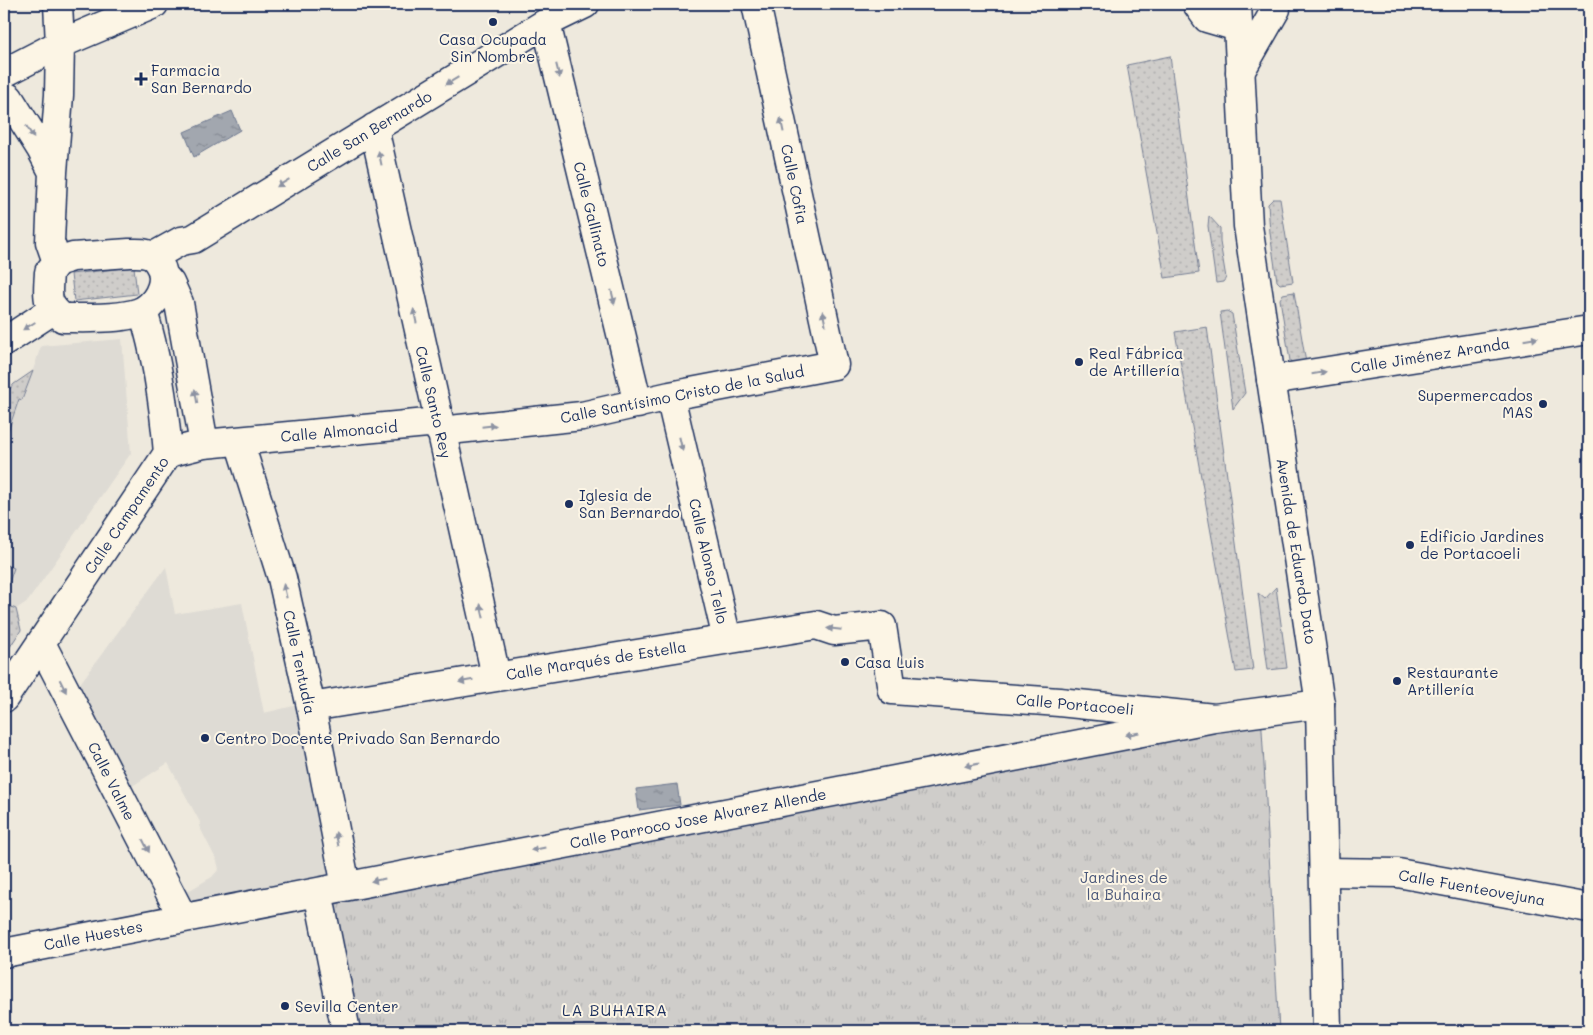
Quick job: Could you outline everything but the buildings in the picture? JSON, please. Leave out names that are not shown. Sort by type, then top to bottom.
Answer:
[{"type":"street","points":[[57,262],[50,242],[59,95],[60,44],[58,4]]},
{"type":"street","points":[[4,73],[60,44],[154,4]]},
{"type":"street","name":"Calle San Bernardo","points":[[159,266],[182,241],[193,238],[546,24],[585,4]]},
{"type":"street","name":"Calle Cofia","points":[[756,4],[834,365]]},
{"type":"street","name":"Avenida de Eduardo Dato","points":[[1197,4],[1207,18],[1238,16],[1248,226],[1320,704],[1327,1031]]},
{"type":"street","points":[[1240,72],[1276,9],[1276,4]]},
{"type":"street","name":"Calle Gallinato","points":[[546,24],[638,404]]},
{"type":"street","points":[[4,96],[8,98],[41,149],[53,172]]},
{"type":"street","name":"Calle Santo Rey","points":[[374,128],[439,427],[496,676]]},
{"type":"street","points":[[159,266],[162,287],[158,296],[143,310],[116,316],[63,318],[54,310],[48,298],[49,272],[57,262],[73,257],[142,253],[159,266],[170,283],[179,303],[204,444]]},
{"type":"street","points":[[4,342],[54,310]]},
{"type":"street","name":"Calle Campamento","points":[[4,698],[168,453],[160,381],[143,310]]},
{"type":"street","name":"Calle Jiménez Aranda","points":[[1271,380],[1589,330]]},
{"type":"street","name":"Calle Santísimo Cristo de la Salud","points":[[439,427],[582,416],[670,396],[834,365]]},
{"type":"street","name":"Calle Alonso Tello","points":[[670,396],[727,639]]},
{"type":"street","name":"Calle Almonacid","points":[[168,453],[204,444],[439,427]]},
{"type":"street","name":"Calle Tentudía","points":[[239,441],[282,578],[311,707],[346,886]]},
{"type":"street","name":"Calle Marqués de Estella","points":[[311,707],[816,625],[834,630],[882,626]]},
{"type":"street","name":"Calle Portacoeli","points":[[882,626],[892,690],[1059,702],[1214,718],[1320,704]]},
{"type":"street","name":"Calle Valme","points":[[41,643],[182,918]]},
{"type":"street","name":"Calle Parroco Jose Alvarez Allende","points":[[182,918],[1214,718]]},
{"type":"street","name":"Calle Fuenteovejuna","points":[[1324,872],[1398,873],[1589,908]]},
{"type":"street","points":[[318,892],[346,1031]]},
{"type":"street","name":"Calle Huestes","points":[[4,953],[182,918]]},
{"type":"shaded area","points":[[122,339],[131,453],[28,601],[16,609],[4,604],[4,597],[14,568],[4,564],[4,443],[19,399],[23,400],[41,346]]},
{"type":"shaded area","name":"Centro Docente Privado San Bernardo","points":[[166,567],[175,614],[242,603],[264,713],[302,704],[334,874],[182,905],[178,897],[212,877],[219,869],[217,861],[199,826],[201,824],[168,763],[126,790],[76,689]]},
{"type":"green space","points":[[1170,56],[1199,273],[1165,278],[1127,65]]},
{"type":"green space","points":[[1273,199],[1280,199],[1293,282],[1280,284],[1277,281],[1268,204]]},
{"type":"green space","points":[[1209,216],[1220,228],[1220,242],[1226,278],[1223,282],[1216,283],[1208,226]]},
{"type":"green space","points":[[134,267],[137,294],[74,301],[71,274]]},
{"type":"green space","points":[[1294,292],[1306,363],[1295,364],[1290,361],[1280,299],[1283,294]]},
{"type":"green space","points":[[1227,311],[1232,314],[1245,393],[1233,409],[1220,312]]},
{"type":"green space","points":[[1207,327],[1253,670],[1236,672],[1175,332]]},
{"type":"green space","points":[[33,371],[22,400],[19,399],[4,443],[4,396],[14,384]]},
{"type":"green space","points":[[4,564],[14,568],[4,597]]},
{"type":"green space","points":[[1276,587],[1287,668],[1268,670],[1258,593],[1265,599]]},
{"type":"green space","points":[[4,604],[16,609],[21,630],[4,656]]},
{"type":"green space","name":"Jardines de la Buhaira","points":[[1261,712],[1279,1031],[346,1031],[318,892]]},
{"type":"water","points":[[232,111],[240,130],[194,157],[184,132]]},
{"type":"water","points":[[677,784],[680,805],[639,810],[636,789]]},
{"type":"place","name":"Casa Ocupada Sin Nombre","points":[[493,22]]},
{"type":"place","name":"Farmacia San Bernardo","points":[[141,79]]},
{"type":"place","name":"Real Fábrica de Artillería","points":[[1079,362]]},
{"type":"place","name":"Supermercados MAS","points":[[1543,404]]},
{"type":"place","name":"Iglesia de San Bernardo","points":[[569,504]]},
{"type":"place","name":"Edificio Jardines de Portacoeli","points":[[1410,545]]},
{"type":"place","name":"Casa Luis","points":[[845,662]]},
{"type":"place","name":"Restaurante Artillería","points":[[1397,681]]},
{"type":"place","name":"Centro Docente Privado San Bernardo","points":[[205,738]]},
{"type":"place","name":"Sevilla Center","points":[[285,1006]]},
{"type":"district","name":"LA BUHAIRA","points":[[615,1009]]}]
